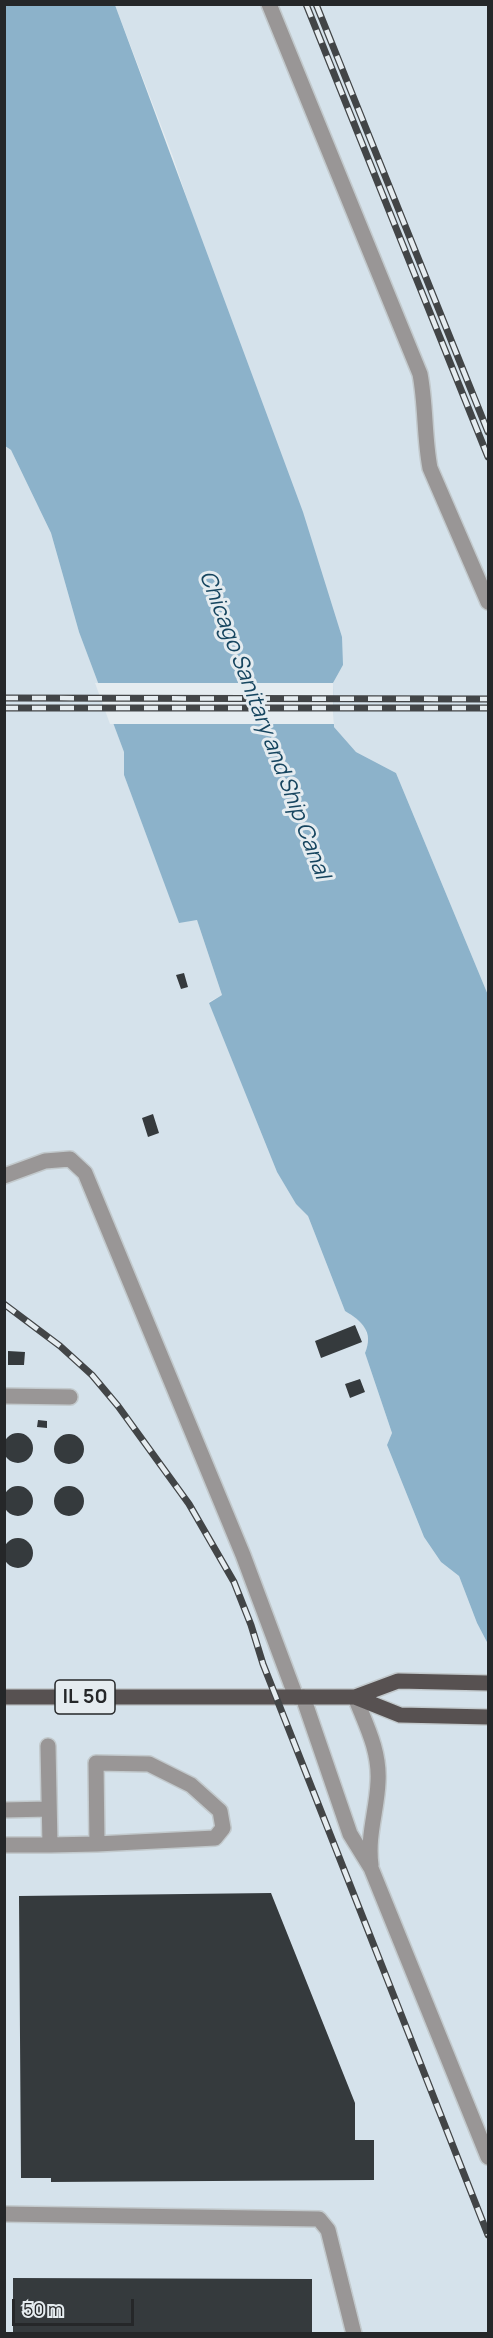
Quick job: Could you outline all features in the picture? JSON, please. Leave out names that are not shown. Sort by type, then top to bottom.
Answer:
[{"type":"main road","name":"IL 50","points":[[4,1697],[355,1697],[398,1681],[489,1683]]},
{"type":"main road","name":"IL 50","points":[[355,1697],[400,1715],[489,1717]]},
{"type":"lane","points":[[269,4],[420,374],[430,468],[489,602]]},
{"type":"lane","points":[[4,1176],[45,1161],[70,1158],[85,1173],[243,1555],[350,1834],[371,1868],[489,2157]]},
{"type":"lane","points":[[4,1396],[70,1397]]},
{"type":"lane","points":[[355,1697],[374,1742],[378,1760],[378,1782],[368,1848],[371,1868]]},
{"type":"lane","points":[[48,1746],[50,1845]]},
{"type":"lane","points":[[4,1845],[97,1844],[215,1838],[223,1828],[220,1812],[191,1785],[149,1764],[96,1763],[97,1844]]},
{"type":"lane","points":[[4,1809],[50,1809]]},
{"type":"lane","points":[[4,2214],[319,2219],[328,2230],[354,2334]]},
{"type":"shaded area","points":[[115,5],[488,5],[488,995],[396,773],[356,752],[334,727],[333,683],[343,665],[173,157]]},
{"type":"shaded area","points":[[4,446],[11,450],[51,533],[79,632],[124,752],[124,775],[179,922],[197,920],[222,995],[209,1002],[277,1172],[296,1204],[308,1216],[345,1311],[365,1327],[369,1343],[365,1353],[392,1433],[387,1445],[424,1537],[441,1562],[459,1576],[477,1623],[488,1644],[488,2333],[5,2333]]},
{"type":"water","name":"Chicago Sanitary and Ship Canal","points":[[4,5],[115,5],[303,512],[342,637],[343,665],[333,683],[334,727],[356,752],[396,773],[488,995],[488,1644],[477,1623],[459,1576],[441,1562],[424,1537],[387,1445],[392,1433],[365,1353],[367,1333],[357,1319],[345,1311],[308,1216],[296,1204],[277,1172],[209,1003],[222,995],[197,920],[179,923],[124,775],[124,752],[79,632],[51,533],[11,450],[5,446]],"holes":[[[213,687],[224,702],[224,708],[212,722],[194,719],[187,704],[195,688]]]},
{"type":"pier","points":[[95,683],[333,683],[334,724],[110,724]],"holes":[[[207,688],[220,697],[221,707],[216,716],[206,720],[193,713],[190,704],[197,691]]]},
{"type":"building","points":[[184,973],[188,987],[181,989],[176,975]]},
{"type":"building","points":[[153,1114],[159,1133],[148,1137],[142,1118]]},
{"type":"building","points":[[355,1325],[362,1342],[321,1358],[315,1341]]},
{"type":"building","points":[[8,1351],[25,1352],[24,1365],[8,1365]]},
{"type":"building","points":[[360,1379],[365,1392],[350,1398],[345,1384]]},
{"type":"building","points":[[38,1420],[47,1421],[47,1428],[37,1427]]},
{"type":"building","points":[[18,1433],[24,1434],[32,1442],[32,1454],[24,1462],[18,1463],[12,1462],[4,1454],[3,1448],[4,1442],[12,1434]]},
{"type":"building","points":[[69,1434],[80,1438],[84,1449],[80,1460],[69,1464],[58,1460],[54,1449],[58,1438]]},
{"type":"building","points":[[18,1486],[24,1487],[32,1495],[32,1507],[24,1515],[18,1516],[12,1515],[4,1507],[3,1501],[4,1495],[12,1487]]},
{"type":"building","points":[[69,1486],[80,1490],[84,1501],[80,1512],[69,1516],[58,1512],[54,1501],[58,1490]]},
{"type":"building","points":[[18,1538],[24,1539],[32,1547],[32,1559],[24,1567],[18,1568],[12,1567],[4,1559],[3,1553],[4,1547],[12,1539]]},
{"type":"building","points":[[271,1893],[355,2103],[355,2140],[374,2140],[374,2180],[51,2182],[51,2178],[21,2178],[19,1896]]},
{"type":"building","points":[[13,2278],[312,2279],[312,2334],[13,2334]]},
{"type":"railway","points":[[306,4],[488,457]]},
{"type":"railway","points":[[316,4],[488,432]]},
{"type":"railway","points":[[4,698],[488,699]]},
{"type":"railway","points":[[4,708],[488,708]]},
{"type":"railway","points":[[4,1304],[60,1346],[92,1375],[118,1406],[189,1504],[234,1582],[263,1664],[488,2235]]}]
